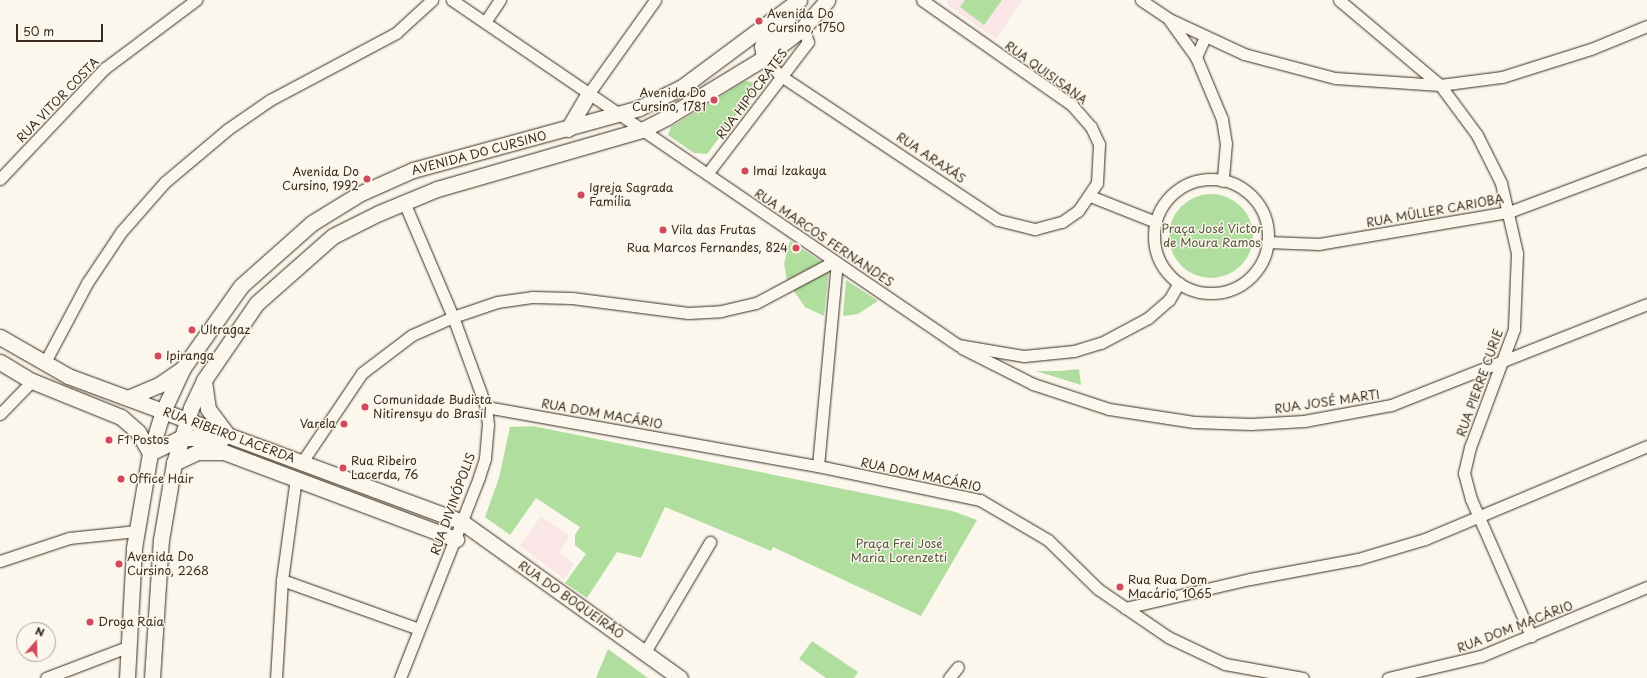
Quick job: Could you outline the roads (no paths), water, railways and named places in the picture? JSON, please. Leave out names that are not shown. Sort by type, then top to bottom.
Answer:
[{"type":"main road","name":"AVENIDA DO CURSINO","points":[[152,678],[161,540],[174,463],[181,438],[204,380],[257,303],[293,268],[333,236],[404,202],[437,189],[642,130],[764,58],[803,28],[827,0]]},
{"type":"main road","points":[[764,58],[762,46],[783,26],[797,2]]},
{"type":"main road","name":"AVENIDA DO CURSINO","points":[[127,678],[137,531],[150,453],[163,411],[183,368],[241,286],[312,223],[359,194],[413,170],[621,115],[682,87],[797,2]]},
{"type":"main road","points":[[568,130],[589,93]]},
{"type":"main road","name":"RUA RIBEIRO LACERDA","points":[[0,337],[44,364],[128,398],[462,522]]},
{"type":"main road","points":[[0,362],[32,381],[121,416],[138,432],[150,453],[181,438],[232,437]]},
{"type":"main road","points":[[128,398],[159,385],[183,368]]},
{"type":"main road","points":[[204,380],[208,409],[232,437]]},
{"type":"main road","name":"RUA RIBEIRO LACERDA","points":[[174,463],[198,452],[224,452],[456,539]]},
{"type":"main road","name":"RUA DO BOQUEIRÃO","points":[[462,522],[680,678]]},
{"type":"street","name":"RUA VITOR COSTA","points":[[0,179],[105,68],[196,0]]},
{"type":"street","points":[[44,364],[92,276],[121,232],[165,182],[228,129],[270,100],[396,33],[432,0]]},
{"type":"street","name":"RUA MARCOS FERNANDES","points":[[452,0],[958,345],[1024,356],[1074,351],[1106,341],[1148,318],[1169,300],[1179,283]]},
{"type":"street","points":[[485,22],[500,0]]},
{"type":"street","points":[[589,93],[655,0]]},
{"type":"street","name":"RUA QUISISANA","points":[[922,0],[1084,118],[1099,144],[1100,166],[1090,196]]},
{"type":"street","name":"RUA PIERRE CURIE","points":[[1339,0],[1440,85],[1490,158],[1509,212],[1517,253],[1517,295],[1512,337],[1465,467],[1465,481],[1531,636]]},
{"type":"street","points":[[1144,1],[1169,19],[1244,54],[1335,78],[1440,85],[1502,77],[1591,49],[1647,26]]},
{"type":"street","points":[[1169,19],[1196,57],[1223,124],[1226,143],[1223,181]]},
{"type":"street","name":"RUA HIPÓCRATES","points":[[707,174],[808,42],[803,28]]},
{"type":"street","points":[[1196,57],[1205,37]]},
{"type":"street","name":"RUA ARAXÁS","points":[[764,58],[781,76],[1008,225],[1035,229],[1062,222],[1090,196]]},
{"type":"street","name":"RUA MÜLLER CARIOBA","points":[[1268,242],[1319,244],[1509,212],[1647,160]]},
{"type":"street","points":[[1199,181],[1223,181],[1240,187],[1256,201],[1265,217],[1268,242],[1256,271],[1233,289],[1203,293],[1179,283],[1158,257],[1154,237],[1156,222],[1166,202],[1181,188],[1199,181]]},
{"type":"street","points":[[1090,196],[1156,222]]},
{"type":"street","name":"RUA DIVINÓPOLIS","points":[[400,678],[456,539],[485,458],[486,407],[453,317],[404,202]]},
{"type":"street","points":[[302,462],[362,373],[412,335],[453,317],[497,302],[532,297],[572,298],[688,314],[722,311],[756,303],[836,262]]},
{"type":"street","points":[[818,466],[836,262]]},
{"type":"street","name":"RUA JOSÉ MARTI","points":[[958,345],[1033,384],[1109,409],[1187,421],[1251,424],[1304,421],[1392,405],[1502,364],[1647,304]]},
{"type":"street","points":[[0,414],[32,381]]},
{"type":"street","name":"RUA DOM MACÁRIO","points":[[486,407],[818,466],[980,500],[1048,540],[1088,581],[1125,608],[1200,654],[1260,672],[1303,678]]},
{"type":"street","points":[[1125,608],[1250,579],[1358,559],[1425,539],[1647,446]]},
{"type":"street","points":[[276,678],[282,580],[296,478]]},
{"type":"street","points":[[0,561],[69,538],[137,531]]},
{"type":"street","points":[[645,652],[710,542]]},
{"type":"street","points":[[282,580],[419,629]]},
{"type":"street","name":"RUA DOM MACÁRIO","points":[[1388,678],[1440,668],[1531,636],[1647,587]]},
{"type":"street","points":[[46,678],[130,646]]},
{"type":"street","points":[[949,678],[958,667]]},
{"type":"place","name":"Avenida Do Cursino, 1750","points":[[759,21]]},
{"type":"place","name":"Avenida Do Cursino, 1781","points":[[714,100]]},
{"type":"place","name":"Imai Izakaya","points":[[745,171]]},
{"type":"place","name":"Avenida Do Cursino, 1992","points":[[367,179]]},
{"type":"place","name":"Igreja Sagrada Família","points":[[581,195]]},
{"type":"place","name":"Vila das Frutas","points":[[663,230]]},
{"type":"place","name":"Rua Marcos Fernandes, 824","points":[[796,248]]},
{"type":"place","name":"Ultragaz","points":[[192,330]]},
{"type":"place","name":"Ipiranga","points":[[158,356]]},
{"type":"place","name":"Comunidade Budista Nitirensyu do Brasil","points":[[365,407]]},
{"type":"place","name":"Varela","points":[[344,424]]},
{"type":"place","name":"F1 Postos","points":[[109,440]]},
{"type":"place","name":"Rua Ribeiro Lacerda, 76","points":[[343,468]]},
{"type":"place","name":"Office Hair","points":[[121,479]]},
{"type":"place","name":"Avenida Do Cursino, 2268","points":[[119,564]]},
{"type":"place","name":"Rua Rua Dom Macário, 1065","points":[[1120,587]]},
{"type":"place","name":"Droga Raia","points":[[90,622]]},
{"type":"park label","name":"Praça José Victor de Moura Ramos","points":[[1212,236]]},
{"type":"park label","name":"Praça Frei José Maria Lorenzetti","points":[[899,551]]}]
